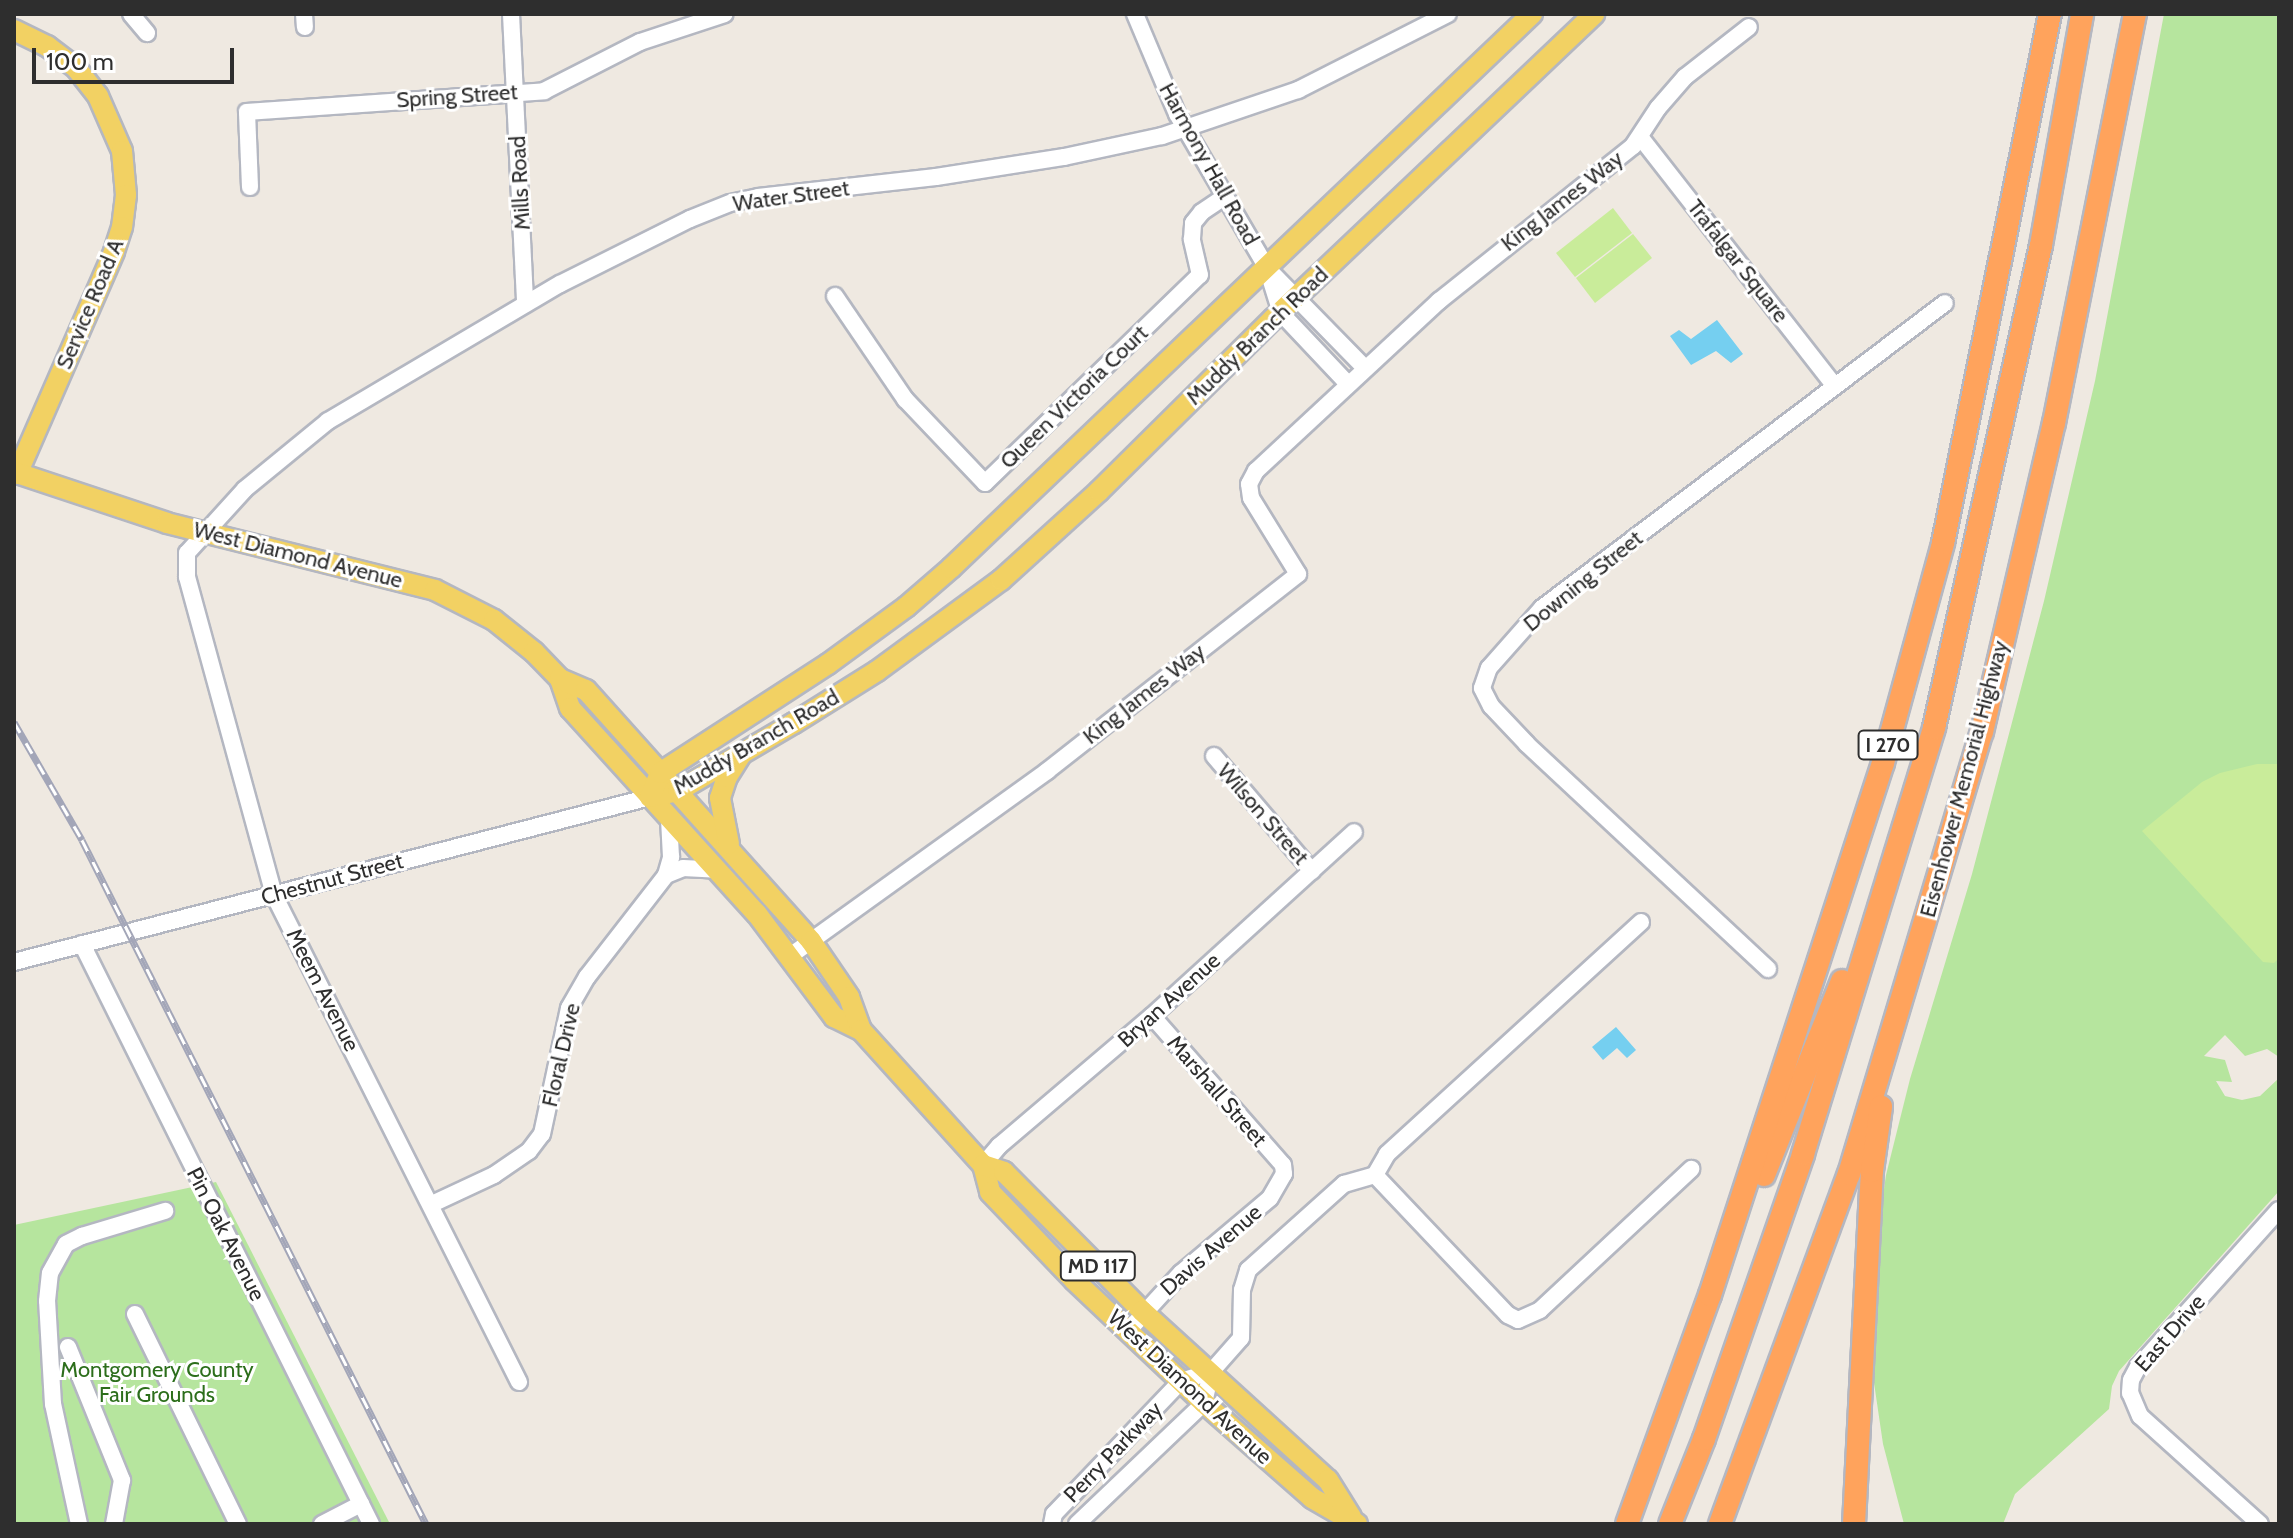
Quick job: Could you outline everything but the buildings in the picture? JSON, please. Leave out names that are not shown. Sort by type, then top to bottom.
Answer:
[{"type":"highway","name":"I 270","points":[[1627,1524],[1710,1295],[1883,763],[1943,543],[2050,14]]},
{"type":"highway","name":"I 270","points":[[1670,1524],[1704,1439],[1803,1154],[1934,728],[2041,245],[2082,14]]},
{"type":"highway","name":"Eisenhower Memorial Highway","points":[[1720,1524],[1849,1174],[1982,732],[2054,423],[2135,14]]},
{"type":"highway","points":[[1652,1455],[1894,855]]},
{"type":"highway","points":[[1854,1524],[1872,1171],[1890,1038]]},
{"type":"main road","points":[[1488,54],[1507,14]]},
{"type":"main road","name":"Muddy Branch Road","points":[[650,797],[660,773],[828,664],[906,607],[1532,14]]},
{"type":"main road","name":"Muddy Branch Road","points":[[650,797],[678,791],[877,671],[1001,580],[1099,491],[1583,17]]},
{"type":"main road","name":"Service Road A","points":[[14,30],[47,46],[77,69],[98,96],[122,151],[126,195],[122,227],[114,252],[16,473]]},
{"type":"main road","name":"West Diamond Avenue","points":[[16,473],[203,533],[435,590],[506,629],[560,679],[586,690],[811,941],[849,997],[861,1030],[983,1165],[990,1192],[1204,1403],[1312,1498],[1353,1523]]},
{"type":"main road","name":"West Diamond Avenue","points":[[560,679],[570,708],[717,870],[790,956],[834,1017],[861,1030]]},
{"type":"main road","points":[[731,851],[723,828],[720,798],[733,764],[745,750]]},
{"type":"main road","name":"West Diamond Avenue","points":[[983,1165],[1004,1172],[1142,1311],[1328,1480],[1353,1523]]},
{"type":"street","points":[[131,14],[147,33]]},
{"type":"street","name":"Mills Road","points":[[511,14],[525,304]]},
{"type":"street","name":"Spring Street","points":[[250,187],[247,112],[544,91],[640,42],[725,14]]},
{"type":"street","name":"Harmony Hall Road","points":[[1135,14],[1185,129],[1267,268]]},
{"type":"street","name":"Water Street","points":[[203,533],[245,489],[328,421],[525,304],[690,219],[730,203],[1064,157],[1185,129],[1298,90],[1448,14]]},
{"type":"street","name":"King James Way","points":[[790,956],[1047,771],[1298,574],[1251,498],[1249,484],[1256,471],[1365,368],[1493,255],[1641,138],[1658,108],[1676,86],[1749,27]]},
{"type":"street","name":"Trafalgar Square","points":[[1641,138],[1834,385]]},
{"type":"street","name":"Queen Victoria Court","points":[[835,296],[905,399],[985,483],[1200,275],[1192,239],[1193,223],[1202,212],[1224,197]]},
{"type":"street","points":[[1267,268],[1365,368]]},
{"type":"street","points":[[1267,268],[1281,313],[1348,384]]},
{"type":"street","name":"Downing Street","points":[[1768,969],[1527,744],[1491,706],[1482,688],[1489,668],[1542,608],[1945,303]]},
{"type":"street","name":"Meem Avenue","points":[[203,533],[187,553],[187,577],[274,895],[519,1382]]},
{"type":"street","name":"Wilson Street","points":[[1214,756],[1312,871]]},
{"type":"street","name":"Chestnut Street","points":[[14,962],[650,797]]},
{"type":"street","points":[[666,875],[671,857],[669,820]]},
{"type":"street","name":"Bryan Avenue","points":[[983,1165],[999,1146],[1152,1016],[1354,832]]},
{"type":"street","points":[[666,875],[683,868],[717,870]]},
{"type":"street","name":"Floral Drive","points":[[432,1204],[494,1175],[529,1151],[542,1134],[576,993],[666,875]]},
{"type":"street","points":[[1641,922],[1387,1154],[1375,1175],[1498,1306],[1518,1320],[1540,1310],[1691,1169]]},
{"type":"street","name":"Pin Oak Avenue","points":[[82,944],[371,1524]]},
{"type":"street","name":"Marshall Street","points":[[1152,1016],[1283,1165]]},
{"type":"street","name":"Davis Avenue","points":[[1128,1331],[1142,1311],[1181,1273],[1270,1198],[1282,1183],[1283,1165]]},
{"type":"street","name":"West Diamond Avenue","points":[[1211,1372],[1241,1338],[1243,1284],[1253,1263],[1337,1189],[1375,1175]]},
{"type":"street","name":"East Drive","points":[[2260,1524],[2140,1416],[2130,1393],[2131,1380],[2138,1367],[2279,1210]]},
{"type":"street","points":[[79,1524],[53,1404],[47,1301],[50,1273],[66,1244],[114,1224],[165,1211]]},
{"type":"street","points":[[135,1314],[238,1524]]},
{"type":"street","points":[[68,1347],[122,1480],[114,1524]]},
{"type":"street","points":[[1204,1403],[1211,1372]]},
{"type":"street","name":"Perry Parkway","points":[[1052,1524],[1054,1514],[1181,1381],[1211,1372]]},
{"type":"street","name":"Perry Parkway","points":[[1077,1524],[1204,1403]]},
{"type":"street","points":[[322,1524],[361,1504]]},
{"type":"green space","points":[[2164,14],[2279,14],[2279,1057],[2267,1049],[2245,1056],[2225,1035],[2204,1056],[2225,1060],[2232,1082],[2216,1081],[2225,1096],[2242,1100],[2260,1096],[2279,1078],[2279,1191],[2119,1371],[2112,1386],[2109,1409],[2015,1494],[2003,1524],[1904,1524],[1883,1444],[1873,1376],[1879,1224],[1886,1175],[1910,1079],[1972,874],[2044,601],[2095,381]]},
{"type":"green space","points":[[1613,208],[1632,233],[1575,277],[1556,253]]},
{"type":"green space","points":[[1633,234],[1652,258],[1595,303],[1576,278]]},
{"type":"green space","points":[[2257,764],[2279,764],[2279,958],[2274,963],[2263,962],[2142,831],[2202,782],[2220,773]]},
{"type":"green space","name":"Montgomery County Fair Grounds","points":[[216,1182],[390,1524],[14,1524],[14,1225]]},
{"type":"water","points":[[1717,320],[1743,354],[1731,363],[1716,351],[1691,365],[1670,336],[1679,330],[1691,339]]},
{"type":"water","points":[[1616,1027],[1636,1050],[1627,1058],[1617,1048],[1603,1060],[1592,1047]]},
{"type":"railway","points":[[14,722],[82,840],[426,1524]]}]
